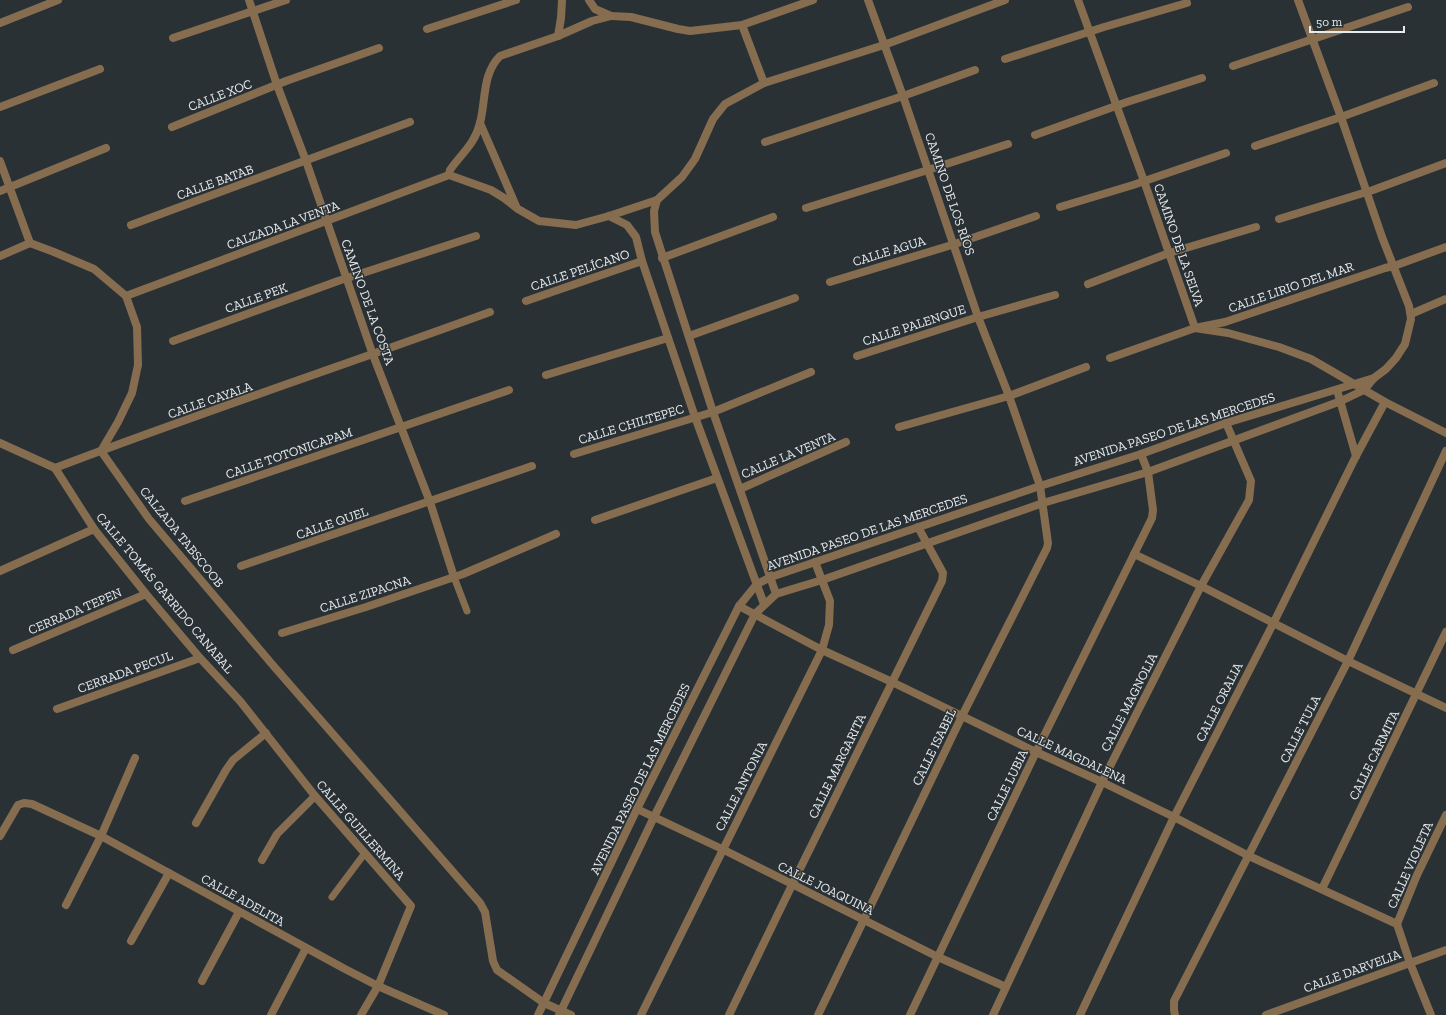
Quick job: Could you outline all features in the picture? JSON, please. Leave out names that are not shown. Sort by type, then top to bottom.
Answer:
[{"type":"street","points":[[0,23],[58,0]]},
{"type":"street","name":"CAMINO DE LA COSTA","points":[[249,0],[277,85],[306,161],[373,355],[430,502],[454,577]]},
{"type":"street","points":[[173,38],[286,0]]},
{"type":"street","points":[[427,29],[516,0]]},
{"type":"street","points":[[558,36],[562,0]]},
{"type":"street","points":[[588,0],[595,9],[611,16]]},
{"type":"street","points":[[813,0],[742,25],[690,31],[632,17],[611,16],[592,21],[558,36],[500,56],[494,62],[488,73],[480,123],[471,145],[450,170],[449,176],[491,190],[518,209],[539,220],[576,224],[609,216],[657,200],[682,177],[695,159],[713,119],[725,104],[764,83],[884,45],[1005,0]]},
{"type":"street","name":"CAMINO DE LOS RÍOS","points":[[868,0],[955,244],[978,317],[1009,396],[1040,486]]},
{"type":"street","name":"CAMINO DE LA SELVA","points":[[1078,0],[1144,181],[1195,328]]},
{"type":"street","points":[[560,1013],[654,817],[755,614],[776,594],[822,580],[1043,504],[1148,472],[1341,401],[1364,390],[1374,378],[1386,369],[1396,358],[1405,344],[1409,331],[1411,314],[1298,0]]},
{"type":"street","points":[[1005,58],[1187,3]]},
{"type":"street","points":[[1233,66],[1408,7]]},
{"type":"street","points":[[742,25],[764,83]]},
{"type":"street","name":"CALLE XOC","points":[[172,127],[277,85],[379,48]]},
{"type":"street","points":[[0,107],[100,70]]},
{"type":"street","points":[[765,142],[903,96],[975,70]]},
{"type":"street","points":[[1034,135],[1202,78]]},
{"type":"street","points":[[1256,146],[1434,83]]},
{"type":"street","name":"CALLE BATAB","points":[[131,225],[410,122]]},
{"type":"street","points":[[480,123],[518,209]]},
{"type":"street","points":[[806,208],[1008,144]]},
{"type":"street","points":[[0,191],[106,148]]},
{"type":"street","points":[[1060,207],[1144,181],[1226,153]]},
{"type":"street","points":[[0,161],[30,243]]},
{"type":"street","points":[[1279,219],[1373,190],[1446,163]]},
{"type":"street","name":"CALZADA LA VENTA","points":[[126,296],[449,176]]},
{"type":"street","points":[[657,200],[654,211],[654,232],[713,412],[776,594]]},
{"type":"street","points":[[609,216],[627,225],[636,237],[642,261],[694,417],[764,604]]},
{"type":"street","name":"CALLE AGUA","points":[[830,282],[955,244],[1036,216]]},
{"type":"street","points":[[662,258],[773,217]]},
{"type":"street","points":[[1088,284],[1169,254],[1256,228]]},
{"type":"street","name":"CALLE PEK","points":[[173,340],[347,278],[476,236]]},
{"type":"street","points":[[0,256],[30,243],[94,269],[126,296],[137,327],[138,365],[132,394],[101,451]]},
{"type":"street","name":"CALLE LIRIO DEL MAR","points":[[1110,358],[1195,328],[1225,322],[1394,266],[1446,247]]},
{"type":"street","name":"CALLE PELÍCANO","points":[[526,301],[642,261]]},
{"type":"street","name":"CALLE PALENQUE","points":[[857,356],[978,317],[1055,295]]},
{"type":"street","points":[[689,336],[795,298]]},
{"type":"street","points":[[1411,314],[1446,299]]},
{"type":"street","name":"CALLE CAYALA","points":[[55,468],[490,312]]},
{"type":"street","points":[[1195,328],[1228,333],[1279,347],[1311,359],[1385,402],[1446,433]]},
{"type":"street","points":[[546,375],[668,338]]},
{"type":"street","points":[[899,427],[1009,396],[1086,367]]},
{"type":"street","name":"CALLE CHILTEPEC","points":[[574,454],[713,412],[811,372]]},
{"type":"street","name":"AVENIDA PASEO DE LAS MERCEDES","points":[[538,1015],[637,809],[739,606],[757,584],[770,577],[1040,486],[1141,454],[1226,423],[1374,378]]},
{"type":"street","name":"CALLE TOTONICAPAM","points":[[185,501],[509,390]]},
{"type":"street","points":[[1337,390],[1356,456]]},
{"type":"street","name":"CALLE ORALIA","points":[[1080,1015],[1174,817],[1273,624],[1356,456],[1385,402]]},
{"type":"street","name":"CALLE MAGNOLIA","points":[[993,1015],[1102,782],[1201,586],[1249,500],[1251,482],[1226,423]]},
{"type":"street","name":"CALLE LA VENTA","points":[[740,489],[846,442]]},
{"type":"street","points":[[0,443],[55,468]]},
{"type":"street","name":"CALZADA TABSCOOB","points":[[101,451],[149,519],[271,663],[480,903],[485,912],[493,961],[497,970],[544,1003]]},
{"type":"street","name":"CALLE TULA","points":[[1175,1015],[1174,1001],[1348,661],[1446,451]]},
{"type":"street","name":"CALLE LUBIA","points":[[910,1015],[1036,752],[1152,518],[1153,514],[1148,472],[1141,454]]},
{"type":"street","name":"CALLE QUEL","points":[[241,566],[532,466]]},
{"type":"street","name":"CALLE TOMÁS GARRIDO CANABAL","points":[[55,468],[94,529],[200,658],[240,701]]},
{"type":"street","points":[[595,520],[717,478]]},
{"type":"street","name":"CALLE ISABEL","points":[[818,1015],[962,716],[1047,548],[1048,539],[1040,486]]},
{"type":"street","name":"CALLE MARGARITA","points":[[729,1015],[942,581],[943,573],[918,527]]},
{"type":"street","points":[[0,572],[94,529]]},
{"type":"street","name":"CALLE ZIPACNA","points":[[282,633],[366,607],[463,574],[556,534]]},
{"type":"street","points":[[1134,554],[1201,586],[1273,624],[1446,708]]},
{"type":"street","name":"CALLE ANTONIA","points":[[641,1015],[822,650],[829,625],[830,601],[815,562]]},
{"type":"street","name":"CERRADA TEPEN","points":[[13,650],[146,594]]},
{"type":"street","name":"CALLE MAGDALENA","points":[[739,606],[822,650],[1102,782],[1249,856],[1397,924]]},
{"type":"street","name":"CALLE CARMITA","points":[[1322,889],[1446,632]]},
{"type":"street","name":"CERRADA PECUL","points":[[57,709],[200,658]]},
{"type":"street","name":"CALLE GUILLERMINA","points":[[240,701],[315,796],[411,906],[378,986]]},
{"type":"street","points":[[196,823],[233,760],[266,733]]},
{"type":"street","points":[[66,905],[101,836],[135,758]]},
{"type":"street","points":[[262,860],[277,834],[315,796]]},
{"type":"street","name":"CALLE ADELITA","points":[[0,836],[18,805],[24,803],[32,804],[101,836],[378,986],[444,1015]]},
{"type":"street","name":"CALLE JOAQUINA","points":[[637,809],[722,849],[938,957],[1006,987]]},
{"type":"street","name":"CALLE VIOLETA","points":[[1431,1015],[1410,963],[1397,924],[1417,874],[1446,815]]},
{"type":"street","points":[[131,942],[169,873]]},
{"type":"street","points":[[202,981],[239,912]]},
{"type":"street","points":[[271,1015],[306,948]]},
{"type":"street","name":"CALLE DARVELIA","points":[[1266,1015],[1446,950]]},
{"type":"street","points":[[361,1015],[378,986]]},
{"type":"street","points":[[544,1003],[560,1013],[571,1015]]},
{"type":"lane","name":"CAMINO DE LA COSTA","points":[[454,577],[467,611]]},
{"type":"lane","points":[[332,897],[365,854]]}]
